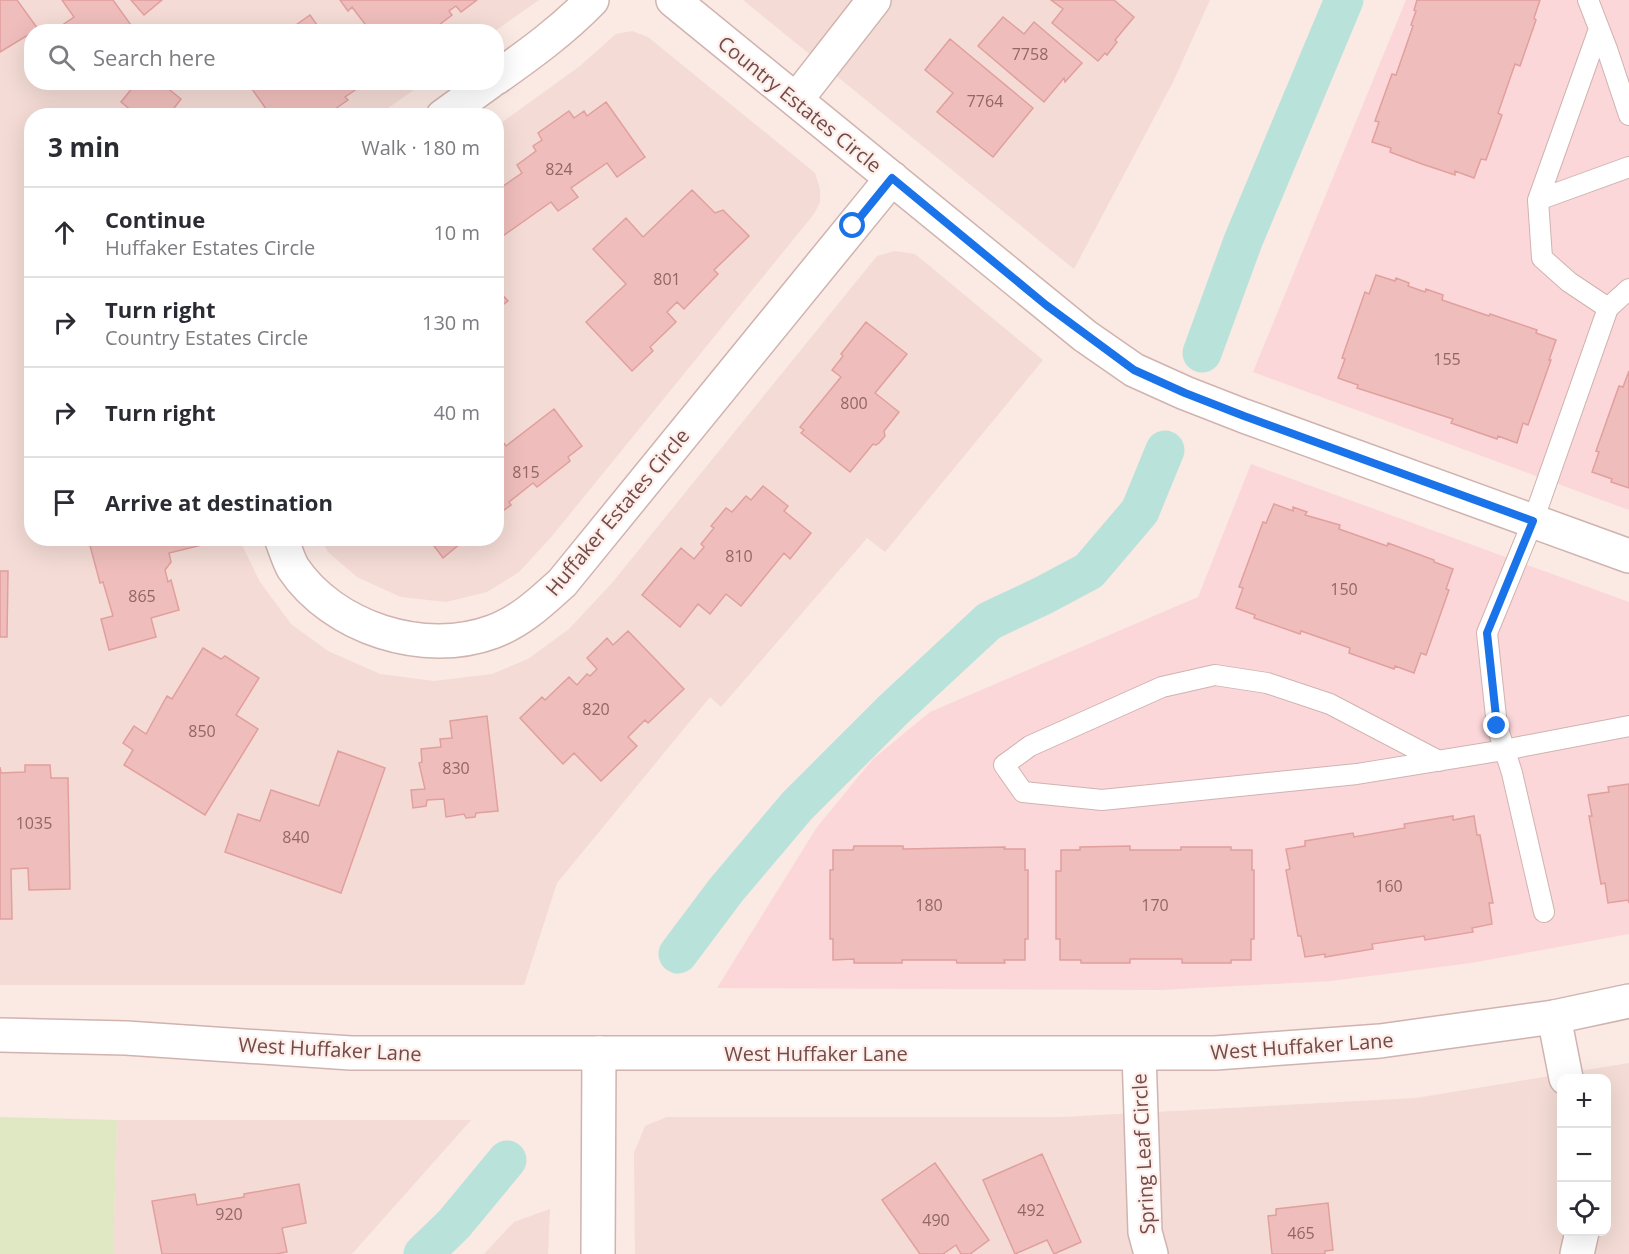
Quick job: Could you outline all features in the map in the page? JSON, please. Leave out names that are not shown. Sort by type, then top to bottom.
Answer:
[{"type":"street","points":[[504,72],[542,45],[592,0]]},
{"type":"street","name":"Country Estates Circle","points":[[673,0],[1046,305],[1134,370],[1244,416],[1629,556]]},
{"type":"street","points":[[796,100],[874,0]]},
{"type":"street","points":[[454,108],[479,90]]},
{"type":"street","name":"Huffaker Estates Circle","points":[[284,546],[292,567],[315,595],[357,624],[403,639],[450,641],[492,632],[530,612],[562,583],[892,178]]},
{"type":"street","name":"West Huffaker Lane","points":[[0,1035],[106,1036],[351,1053],[1215,1053],[1380,1041],[1554,1017],[1629,1001]]},
{"type":"street","points":[[1554,1017],[1565,1074]]},
{"type":"street","points":[[598,1254],[599,1053]]},
{"type":"street","name":"Spring Leaf Circle","points":[[1139,1054],[1145,1232],[1151,1254]]},
{"type":"lane","points":[[1588,0],[1629,115]]},
{"type":"lane","points":[[1599,29],[1538,200],[1542,258],[1569,282],[1608,308]]},
{"type":"lane","points":[[1538,200],[1629,167]]},
{"type":"lane","points":[[1544,912],[1512,773],[1497,726],[1487,633],[1533,521],[1608,308],[1629,289]]},
{"type":"lane","points":[[1439,760],[1330,704],[1267,683],[1215,675],[1162,687],[1030,746],[1004,765],[1023,792],[1102,800],[1357,774],[1504,750],[1629,726]]},
{"type":"shaded area","points":[[0,0],[539,0],[504,25],[24,24],[24,90],[414,90],[388,108],[24,108],[24,546],[242,546],[260,582],[291,624],[328,651],[380,674],[434,681],[492,674],[528,659],[569,629],[612,583],[877,256],[895,251],[915,254],[1043,360],[885,552],[867,538],[721,707],[710,697],[557,883],[524,985],[0,985]]},
{"type":"shaded area","points":[[743,0],[1210,0],[1173,82],[1074,269]]},
{"type":"shaded area","points":[[1406,0],[1629,0],[1629,510],[1253,372]]},
{"type":"shaded area","points":[[632,31],[648,37],[815,173],[820,189],[820,202],[814,214],[552,536],[519,572],[487,592],[446,602],[401,597],[357,577],[328,552],[325,546],[504,546],[504,121],[580,66],[616,34]]},
{"type":"shaded area","points":[[1251,464],[1629,602],[1629,934],[1471,963],[1331,981],[1160,990],[717,988],[817,827],[873,759],[930,712],[1198,597]]},
{"type":"shaded area","points":[[1629,1063],[1629,1254],[635,1254],[634,1153],[645,1126],[667,1117],[1062,1117],[1416,1098],[1557,1075],[1557,1236],[1611,1236],[1611,1074],[1562,1074]]},
{"type":"shaded area","points":[[117,1120],[471,1120],[352,1254],[113,1254]]},
{"type":"shaded area","points":[[550,1209],[548,1254],[484,1254],[514,1222]]},
{"type":"green space","points":[[0,1117],[117,1120],[113,1254],[0,1254]]},
{"type":"building","points":[[0,0],[17,0],[34,24],[24,24],[24,37],[0,52]]},
{"type":"building","points":[[62,0],[113,0],[130,24],[64,24],[74,17]]},
{"type":"building","points":[[131,0],[162,0],[144,15]]},
{"type":"building","points":[[340,0],[477,0],[461,12],[456,6],[449,11],[452,15],[440,24],[365,24],[352,7],[348,11]]},
{"type":"building","points":[[1051,0],[1114,0],[1134,17],[1115,40],[1117,42],[1107,55],[1105,53],[1098,61],[1052,23],[1063,9]]},
{"type":"building","points":[[1417,0],[1540,0],[1534,18],[1536,20],[1520,66],[1515,64],[1498,113],[1502,115],[1486,160],[1481,159],[1474,178],[1455,171],[1455,175],[1422,164],[1390,152],[1391,148],[1372,142],[1379,122],[1375,121],[1392,74],[1396,75],[1413,26],[1411,25]]},
{"type":"building","points":[[310,15],[316,24],[297,24]]},
{"type":"building","points":[[1003,17],[1024,34],[1034,22],[1082,63],[1065,82],[1064,78],[1044,102],[978,46]]},
{"type":"building","points":[[950,39],[1033,108],[993,157],[937,112],[953,93],[925,70]]},
{"type":"building","points":[[131,90],[170,90],[181,99],[174,108],[128,108],[121,102]]},
{"type":"building","points":[[253,90],[355,90],[345,97],[348,100],[336,108],[265,108]]},
{"type":"building","points":[[606,102],[645,157],[617,177],[607,163],[571,188],[578,197],[558,211],[551,202],[504,235],[504,185],[522,173],[517,165],[536,151],[533,146],[542,140],[538,133],[569,111],[574,118],[584,111],[587,116]]},
{"type":"building","points":[[692,190],[715,213],[723,210],[749,236],[714,270],[718,274],[684,309],[677,302],[667,312],[676,322],[650,347],[653,351],[632,371],[586,322],[626,284],[593,249],[626,218],[643,237]]},
{"type":"building","points":[[1376,275],[1395,281],[1396,278],[1409,283],[1408,286],[1443,295],[1442,300],[1537,330],[1536,333],[1556,340],[1528,425],[1523,423],[1517,443],[1498,436],[1497,439],[1451,423],[1453,419],[1357,388],[1358,385],[1338,378],[1345,359],[1342,358],[1365,292],[1369,294]]},
{"type":"building","points":[[866,322],[907,354],[875,393],[899,412],[884,431],[885,436],[876,445],[873,444],[850,472],[801,433],[804,430],[800,427],[841,377],[832,370],[843,356],[841,354]]},
{"type":"building","points":[[1629,371],[1629,488],[1592,472],[1599,452],[1596,451],[1619,386],[1623,387]]},
{"type":"building","points":[[554,409],[582,446],[568,457],[570,461],[537,487],[533,483],[509,502],[511,505],[504,510],[504,443],[506,446]]},
{"type":"building","points":[[763,486],[788,506],[784,511],[811,533],[790,559],[784,553],[741,606],[726,594],[710,614],[698,604],[680,627],[642,595],[681,548],[694,559],[704,547],[701,544],[714,528],[711,526],[726,508],[732,512],[746,496],[751,500]]},
{"type":"building","points":[[1274,504],[1293,511],[1293,507],[1307,512],[1305,515],[1340,525],[1339,529],[1387,546],[1388,543],[1453,569],[1446,589],[1449,590],[1426,655],[1421,653],[1414,673],[1395,666],[1394,669],[1349,653],[1350,648],[1254,618],[1255,615],[1236,608],[1243,588],[1239,587],[1263,522],[1266,523]]},
{"type":"building","points":[[90,546],[198,546],[169,553],[171,562],[165,570],[168,582],[171,580],[179,610],[151,618],[156,637],[109,650],[101,619],[113,616],[103,582],[100,583]]},
{"type":"building","points":[[434,546],[457,546],[443,558]]},
{"type":"building","points":[[0,571],[8,571],[7,637],[0,637]]},
{"type":"building","points":[[628,631],[684,689],[648,723],[645,720],[628,737],[637,746],[601,781],[574,753],[563,764],[520,718],[542,697],[545,700],[569,677],[577,685],[587,674],[590,676],[597,669],[587,658],[607,638],[613,645]]},
{"type":"building","points":[[203,648],[221,659],[225,656],[259,678],[236,715],[258,729],[205,815],[124,765],[133,750],[123,743],[134,726],[146,734],[167,696],[172,699]]},
{"type":"building","points":[[487,716],[498,811],[476,813],[475,817],[466,818],[464,814],[446,817],[444,799],[427,800],[426,806],[413,808],[411,790],[425,789],[419,763],[422,762],[421,749],[441,747],[440,739],[452,738],[450,721]]},
{"type":"building","points":[[338,751],[385,768],[341,893],[225,852],[238,814],[260,821],[271,790],[319,806]]},
{"type":"building","points":[[25,765],[50,765],[51,778],[68,778],[70,889],[29,890],[28,868],[11,869],[12,919],[0,919],[0,767],[1,773],[25,772]]},
{"type":"building","points":[[1629,784],[1629,903],[1628,900],[1608,903],[1605,883],[1601,884],[1589,816],[1592,816],[1588,795],[1609,792],[1608,787]]},
{"type":"building","points":[[1453,816],[1453,820],[1474,816],[1477,835],[1480,835],[1493,903],[1489,903],[1492,924],[1472,928],[1473,932],[1425,940],[1424,936],[1372,944],[1373,949],[1325,957],[1325,954],[1305,957],[1301,936],[1298,936],[1286,870],[1290,869],[1286,849],[1305,846],[1305,841],[1353,833],[1354,837],[1405,828],[1404,824]]},
{"type":"building","points":[[854,846],[903,846],[903,849],[1005,847],[1004,849],[1025,849],[1025,870],[1028,870],[1028,939],[1025,939],[1025,960],[1004,960],[1005,963],[902,960],[902,963],[854,963],[854,959],[833,960],[833,939],[830,939],[830,870],[833,870],[833,850],[853,850]]},
{"type":"building","points":[[1130,846],[1130,850],[1231,847],[1231,850],[1252,850],[1254,939],[1251,939],[1251,960],[1231,960],[1231,963],[1182,963],[1182,959],[1130,959],[1130,963],[1081,963],[1081,960],[1060,960],[1060,939],[1056,939],[1056,871],[1061,871],[1061,850],[1080,850],[1080,847]]},
{"type":"building","points":[[1042,1154],[1081,1242],[1054,1254],[1047,1240],[1015,1254],[983,1180]]},
{"type":"building","points":[[935,1163],[989,1240],[970,1254],[961,1254],[956,1245],[943,1254],[920,1254],[882,1200]]},
{"type":"building","points":[[299,1184],[306,1223],[282,1228],[287,1252],[276,1254],[162,1254],[152,1201],[195,1194],[197,1205]]},
{"type":"building","points":[[1328,1203],[1333,1250],[1325,1251],[1325,1254],[1272,1254],[1268,1216],[1276,1215],[1276,1209]]},
{"type":"waterway","points":[[1202,353],[1243,241],[1344,0]]},
{"type":"waterway","points":[[678,954],[726,890],[797,806],[893,710],[989,621],[1089,571],[1140,511],[1165,450]]},
{"type":"waterway","points":[[423,1254],[454,1224],[507,1160]]},
{"type":"route","points":[[853,226],[892,178],[1085,336],[1134,370],[1244,416],[1533,521],[1487,633],[1497,726]]}]
